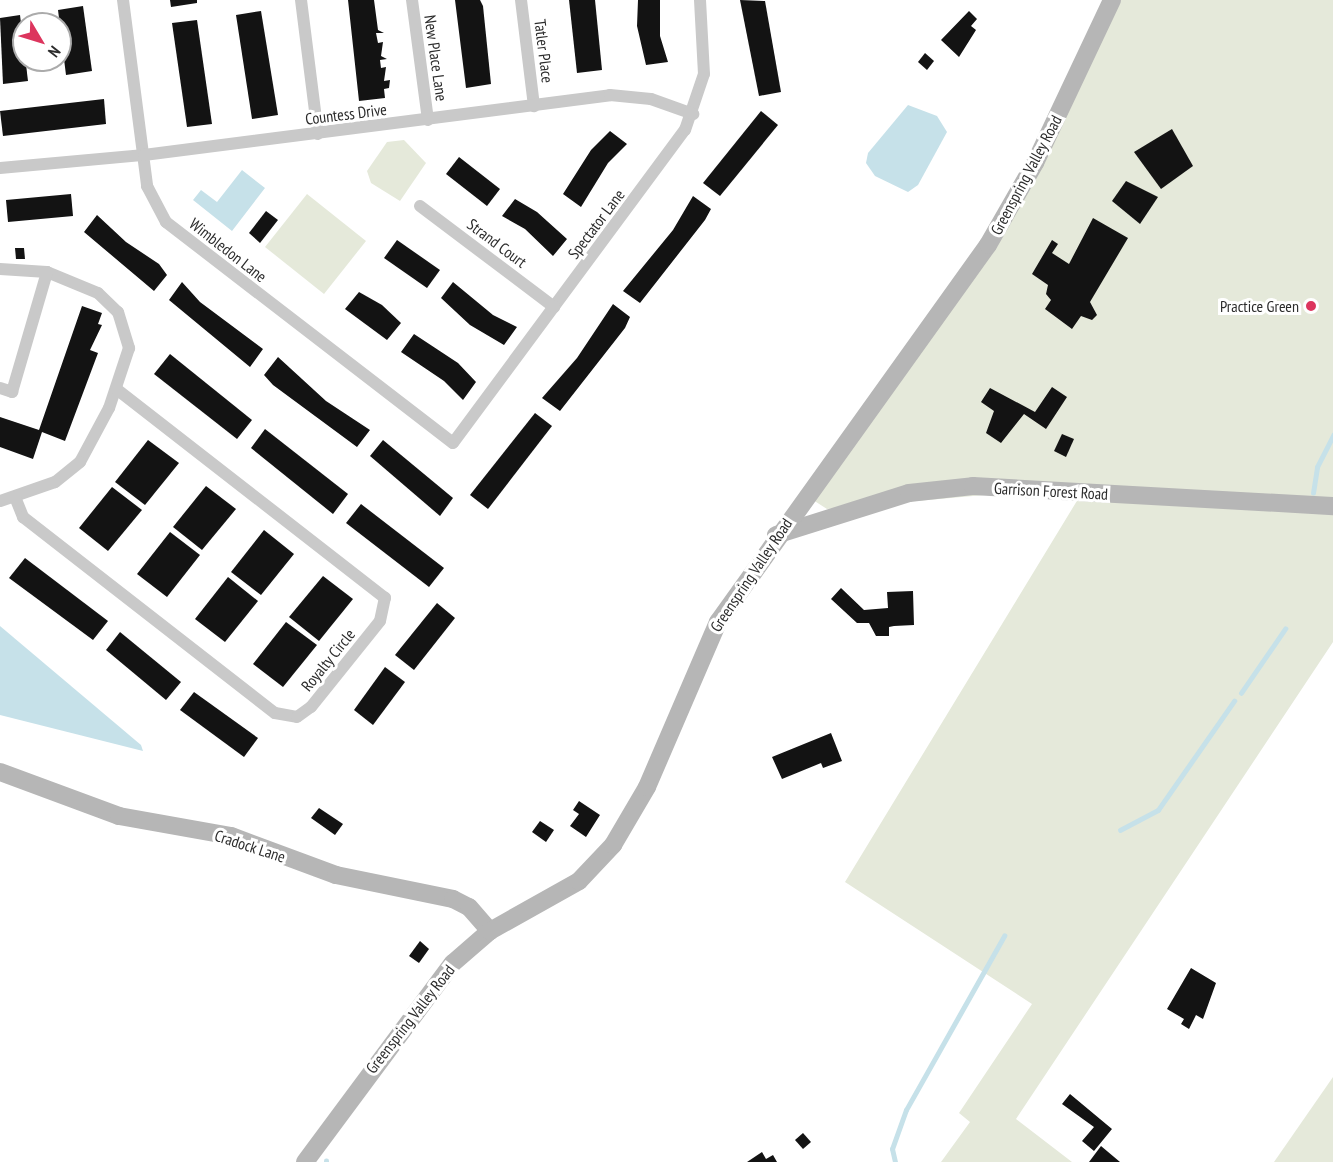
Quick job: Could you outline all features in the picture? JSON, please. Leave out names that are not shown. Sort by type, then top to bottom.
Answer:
[{"type":"main road","name":"Greenspring Valley Road","points":[[305,1162],[435,982],[490,931],[579,881],[613,845],[647,787],[718,622],[776,535],[988,245],[1035,163],[1112,0]]},
{"type":"main road","name":"Garrison Forest Road","points":[[776,535],[909,493],[973,486],[1333,507]]},
{"type":"main road","name":"Cradock Lane","points":[[0,772],[119,816],[231,836],[336,875],[453,899],[469,907],[490,931]]},
{"type":"street","name":"Wimbledon Lane","points":[[123,0],[151,199],[166,222],[453,443]]},
{"type":"street","points":[[301,0],[318,134]]},
{"type":"street","name":"New Place Lane","points":[[412,0],[428,120]]},
{"type":"street","name":"Tatler Place","points":[[521,0],[534,106]]},
{"type":"street","name":"Spectator Lane","points":[[453,443],[675,147],[693,114],[705,56],[700,0]]},
{"type":"street","name":"Countess Drive","points":[[0,168],[144,155],[626,96],[693,114]]},
{"type":"street","name":"Strand Court","points":[[420,206],[554,307]]},
{"type":"street","points":[[0,269],[47,272],[82,284],[118,312],[129,348],[117,389],[80,462],[55,482],[0,501]]},
{"type":"street","points":[[0,388],[12,393],[47,272]]},
{"type":"street","name":"Royalty Circle","points":[[15,496],[23,517],[275,713],[297,717],[311,707],[380,621],[385,598],[117,389]]},
{"type":"shaded area","points":[[1120,0],[1333,0],[1333,642],[1016,1119],[1072,1162],[941,1162],[970,1122],[959,1113],[1032,1004],[845,882],[1086,486],[827,509],[813,500],[995,247]]},
{"type":"shaded area","points":[[404,140],[426,163],[400,201],[371,183],[367,171],[387,142]]},
{"type":"shaded area","points":[[307,194],[366,241],[324,294],[265,247]]},
{"type":"shaded area","points":[[1333,1077],[1333,1162],[1274,1162]]},
{"type":"water","points":[[908,105],[937,116],[947,132],[918,185],[908,192],[875,176],[866,163],[868,153]]},
{"type":"water","points":[[242,170],[265,188],[232,231],[193,200],[201,190],[217,202]]},
{"type":"water","points":[[0,626],[141,745],[143,751],[0,715]]},
{"type":"building","points":[[170,0],[197,0],[197,3],[171,7]]},
{"type":"building","points":[[348,0],[374,0],[378,30],[384,33],[376,33],[378,43],[383,42],[381,56],[387,59],[380,60],[381,68],[386,67],[384,81],[390,80],[389,88],[384,89],[385,98],[359,101]]},
{"type":"building","points":[[455,0],[480,0],[483,6],[491,84],[466,88]]},
{"type":"building","points":[[569,0],[595,0],[602,70],[577,73]]},
{"type":"building","points":[[638,0],[660,0],[660,36],[668,62],[646,65],[637,26]]},
{"type":"building","points":[[740,0],[765,1],[781,92],[759,96]]},
{"type":"building","points":[[83,6],[92,71],[66,75],[66,72],[72,72],[72,12],[58,12],[58,10]]},
{"type":"building","points":[[261,11],[278,115],[252,119],[236,15]]},
{"type":"building","points":[[969,11],[977,19],[971,26],[976,30],[959,57],[941,40]]},
{"type":"building","points":[[12,16],[12,72],[27,72],[28,81],[3,84],[0,18]]},
{"type":"building","points":[[197,20],[212,124],[187,127],[172,23]]},
{"type":"building","points":[[925,53],[934,61],[927,70],[918,62]]},
{"type":"building","points":[[104,99],[106,124],[3,136],[0,111]]},
{"type":"building","points":[[761,111],[778,125],[720,196],[703,183]]},
{"type":"building","points":[[1172,129],[1193,166],[1161,189],[1134,152]]},
{"type":"building","points":[[610,131],[627,144],[608,163],[581,207],[563,194],[591,150]]},
{"type":"building","points":[[459,157],[500,189],[487,206],[446,174]]},
{"type":"building","points":[[1126,181],[1158,197],[1140,224],[1112,201]]},
{"type":"building","points":[[71,194],[73,216],[8,222],[6,200]]},
{"type":"building","points":[[693,196],[711,209],[705,220],[640,303],[623,291],[673,230]]},
{"type":"building","points":[[515,199],[537,212],[567,239],[553,256],[525,229],[502,216]]},
{"type":"building","points":[[266,211],[278,220],[260,243],[249,233]]},
{"type":"building","points":[[97,215],[126,242],[159,264],[167,275],[154,291],[84,232]]},
{"type":"building","points":[[1093,218],[1128,238],[1090,302],[1097,315],[1092,320],[1081,316],[1072,329],[1045,309],[1051,300],[1046,294],[1048,285],[1032,274],[1052,240],[1058,244],[1052,253],[1069,264]]},
{"type":"building","points":[[397,240],[440,270],[427,288],[384,258]]},
{"type":"building","points":[[15,248],[24,248],[25,259],[16,259]]},
{"type":"building","points":[[182,282],[200,302],[263,349],[250,367],[169,300]]},
{"type":"building","points":[[453,282],[493,315],[517,327],[504,345],[470,325],[441,298]]},
{"type":"building","points":[[359,292],[382,305],[401,323],[387,340],[345,309]]},
{"type":"building","points":[[613,304],[630,317],[625,328],[560,411],[542,398],[577,358]]},
{"type":"building","points":[[82,306],[102,313],[98,324],[102,325],[90,350],[98,353],[65,441],[42,432],[33,459],[0,447],[0,417],[39,430]]},
{"type":"building","points":[[414,334],[458,363],[476,382],[463,400],[444,381],[401,352]]},
{"type":"building","points":[[170,354],[252,420],[237,439],[154,374]]},
{"type":"building","points":[[278,357],[326,401],[370,430],[357,447],[273,385],[264,375]]},
{"type":"building","points":[[1052,387],[1067,397],[1046,429],[1024,414],[1001,443],[986,433],[994,411],[981,402],[990,388],[1035,412]]},
{"type":"building","points":[[535,413],[552,426],[488,509],[470,495]]},
{"type":"building","points":[[265,429],[348,494],[333,514],[251,448]]},
{"type":"building","points":[[1062,434],[1074,439],[1066,457],[1054,451]]},
{"type":"building","points":[[148,440],[179,463],[145,505],[115,482]]},
{"type":"building","points":[[383,440],[453,498],[440,516],[370,456]]},
{"type":"building","points":[[206,486],[236,509],[202,550],[173,527]]},
{"type":"building","points":[[112,487],[142,510],[108,551],[79,528]]},
{"type":"building","points":[[361,504],[444,568],[429,587],[346,523]]},
{"type":"building","points":[[264,530],[294,554],[261,595],[231,572]]},
{"type":"building","points":[[170,532],[200,555],[167,597],[137,574]]},
{"type":"building","points":[[25,558],[108,621],[93,640],[9,578]]},
{"type":"building","points":[[323,576],[353,599],[319,641],[289,617]]},
{"type":"building","points":[[228,577],[258,601],[225,642],[195,619]]},
{"type":"building","points":[[841,588],[864,610],[888,608],[887,592],[913,591],[914,625],[889,627],[889,636],[876,636],[869,623],[857,623],[831,599]]},
{"type":"building","points":[[437,603],[455,618],[414,670],[395,655]]},
{"type":"building","points":[[286,622],[317,645],[283,687],[253,664]]},
{"type":"building","points":[[120,632],[181,682],[166,700],[106,650]]},
{"type":"building","points":[[385,667],[405,682],[373,725],[354,710]]},
{"type":"building","points":[[194,692],[258,738],[244,757],[180,710]]},
{"type":"building","points":[[831,733],[842,761],[823,768],[821,763],[782,779],[772,757]]},
{"type":"building","points":[[579,801],[600,815],[586,837],[570,826],[579,814],[573,810]]},
{"type":"building","points":[[319,808],[343,824],[335,835],[311,818]]},
{"type":"building","points":[[540,821],[554,830],[546,842],[532,832]]},
{"type":"building","points":[[420,941],[429,949],[419,963],[409,956]]},
{"type":"building","points":[[1191,968],[1216,983],[1203,1019],[1196,1015],[1189,1029],[1181,1024],[1184,1019],[1167,1009]]},
{"type":"building","points":[[1070,1094],[1112,1129],[1094,1151],[1082,1141],[1094,1127],[1062,1104]]},
{"type":"building","points":[[803,1133],[811,1142],[803,1149],[795,1140]]},
{"type":"building","points":[[1101,1146],[1120,1162],[1089,1162]]},
{"type":"building","points":[[762,1152],[766,1159],[773,1155],[777,1162],[747,1162]]},
{"type":"waterway","points":[[1313,493],[1317,467],[1333,435]]},
{"type":"waterway","points":[[1241,693],[1285,629]]},
{"type":"waterway","points":[[1120,830],[1158,810],[1234,701]]},
{"type":"waterway","points":[[895,1162],[892,1149],[906,1110],[1004,936]]},
{"type":"place","name":"Practice Green","points":[[1311,306]]}]
